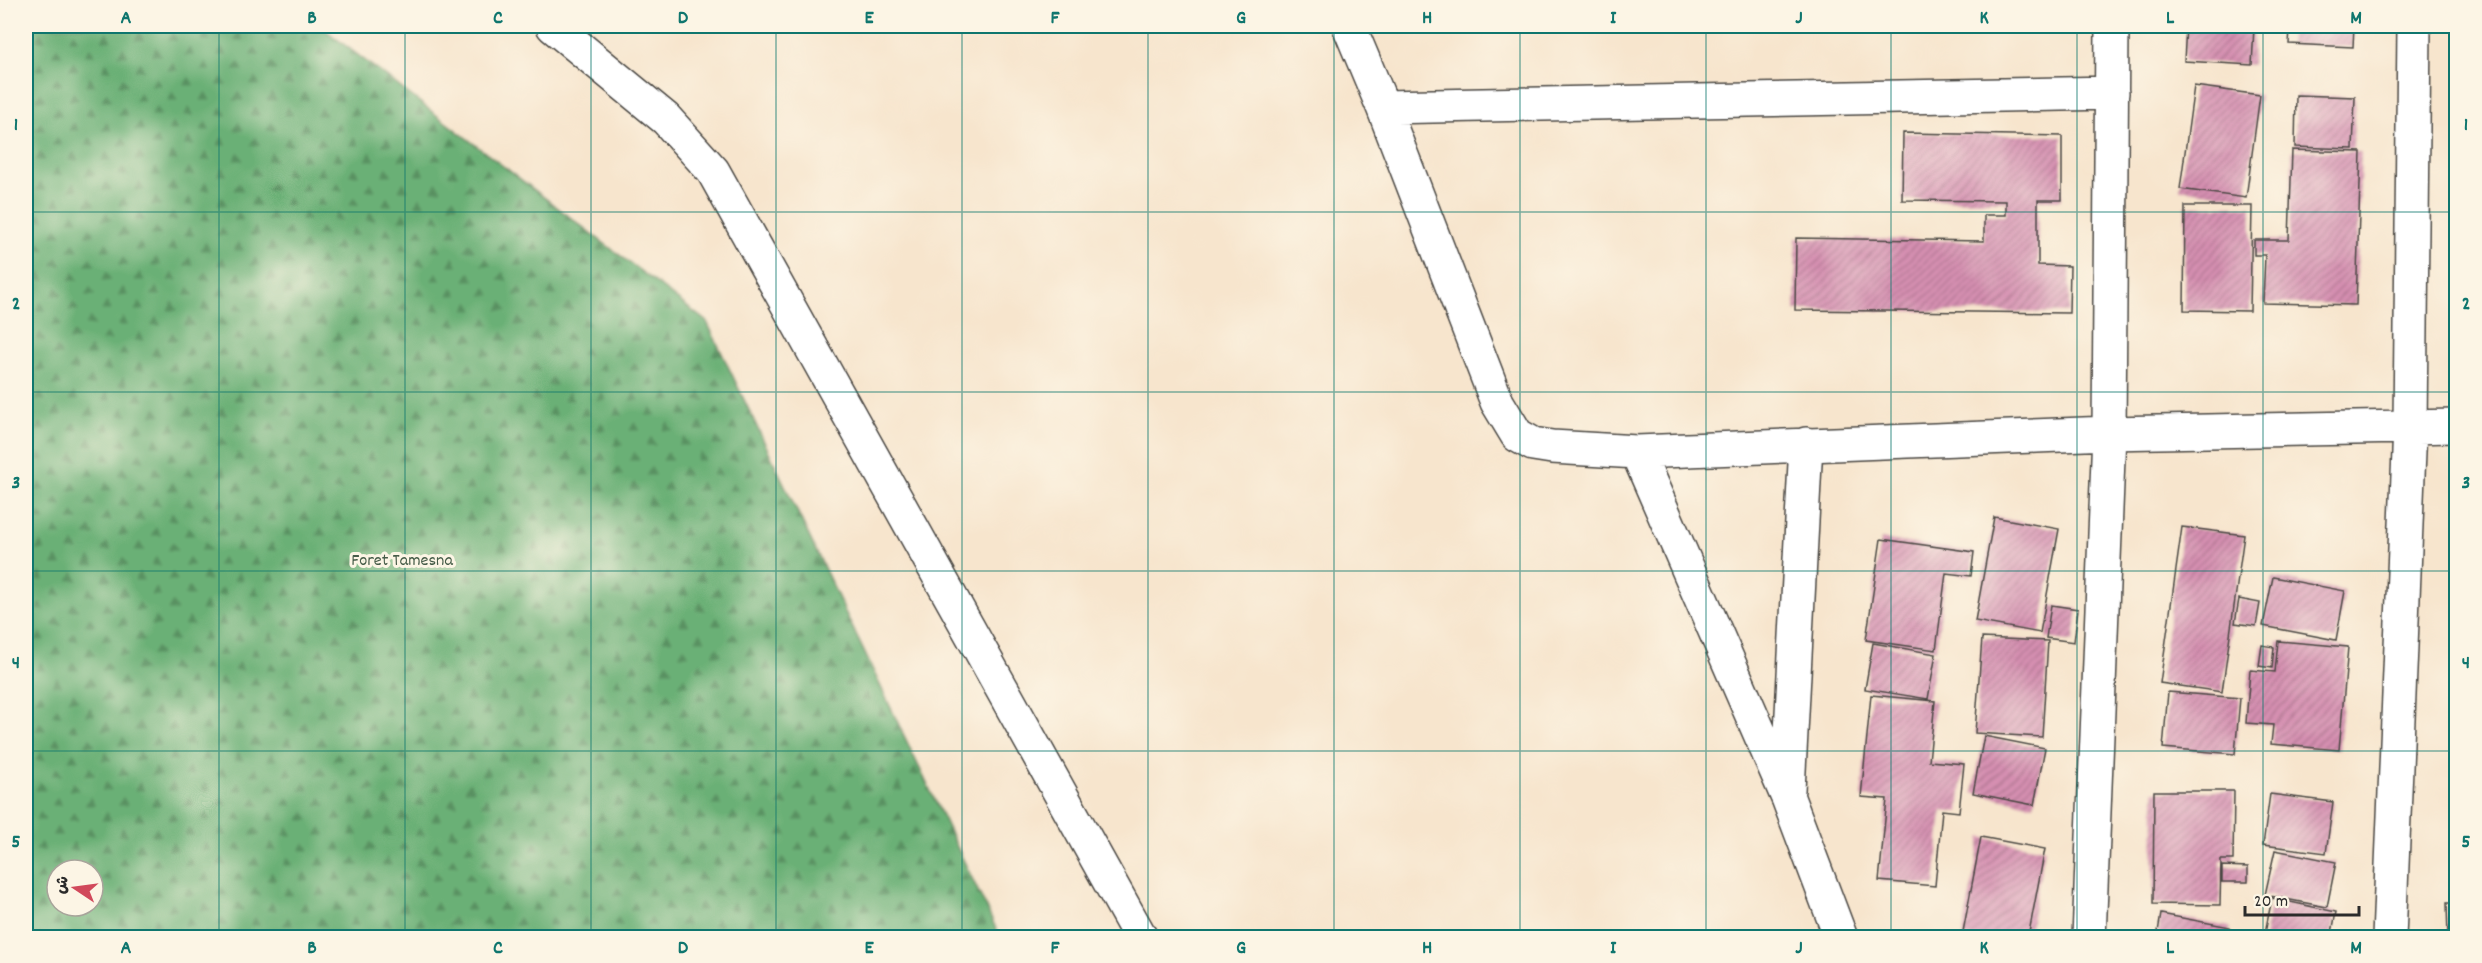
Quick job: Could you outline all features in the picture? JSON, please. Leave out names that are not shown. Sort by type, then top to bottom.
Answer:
[{"type":"street","points":[[553,26],[666,119],[713,171],[1140,938]]},
{"type":"street","points":[[1349,26],[1383,107],[1497,402],[1517,435],[1533,444],[1637,452],[2109,433],[2457,426]]},
{"type":"street","points":[[2089,938],[2109,433],[2112,26]]},
{"type":"street","points":[[2389,938],[2410,427],[2414,26]]},
{"type":"street","points":[[1383,107],[2112,93]]},
{"type":"street","points":[[1788,798],[1806,444]]},
{"type":"street","points":[[1637,452],[1788,798],[1841,938]]},
{"type":"green space","name":"Foret Tamesna","points":[[26,26],[320,26],[707,322],[1000,937],[26,937]]},
{"type":"building","points":[[2186,26],[2354,26],[2353,47],[2289,44],[2290,29],[2254,27],[2252,65],[2184,61]]},
{"type":"building","points":[[2194,86],[2260,95],[2246,198],[2180,189]]},
{"type":"building","points":[[2296,95],[2355,97],[2353,149],[2295,147]]},
{"type":"building","points":[[1903,133],[2062,136],[2062,200],[2038,200],[2038,265],[2070,266],[2069,313],[1795,310],[1796,238],[1984,241],[1984,215],[2006,215],[2006,201],[1902,200]]},
{"type":"building","points":[[2292,150],[2361,152],[2356,305],[2263,303],[2265,255],[2254,255],[2254,240],[2289,240]]},
{"type":"building","points":[[2185,206],[2252,206],[2250,311],[2184,310]]},
{"type":"building","points":[[1994,517],[2059,529],[2040,633],[1975,621]]},
{"type":"building","points":[[2182,527],[2244,535],[2222,692],[2160,683]]},
{"type":"building","points":[[1881,539],[1974,552],[1971,576],[1946,573],[1936,650],[1866,640]]},
{"type":"building","points":[[2273,577],[2345,591],[2336,640],[2263,626]]},
{"type":"building","points":[[2239,599],[2260,603],[2256,626],[2235,623]]},
{"type":"building","points":[[2051,605],[2078,609],[2074,642],[2046,638]]},
{"type":"building","points":[[1982,638],[2048,641],[2042,737],[1975,733]]},
{"type":"building","points":[[2278,641],[2348,647],[2339,750],[2271,744],[2273,725],[2246,723],[2250,670],[2275,672]]},
{"type":"building","points":[[1873,643],[1936,654],[1928,699],[1865,689]]},
{"type":"building","points":[[2262,645],[2274,647],[2272,668],[2259,666]]},
{"type":"building","points":[[2168,692],[2240,698],[2235,754],[2163,748]]},
{"type":"building","points":[[1871,695],[1935,701],[1929,761],[1964,764],[1959,812],[1942,810],[1935,886],[1879,881],[1887,799],[1861,797]]},
{"type":"building","points":[[1984,736],[2045,748],[2034,805],[1973,793]]},
{"type":"building","points":[[2154,791],[2234,791],[2233,860],[2221,860],[2220,905],[2153,904]]},
{"type":"building","points":[[2270,794],[2333,802],[2326,853],[2263,845]]},
{"type":"building","points":[[1981,837],[2045,849],[2028,938],[1962,937]]},
{"type":"building","points":[[2275,850],[2336,862],[2327,907],[2265,895]]},
{"type":"building","points":[[2222,866],[2248,867],[2248,882],[2222,882]]},
{"type":"building","points":[[2272,898],[2336,912],[2331,938],[2264,938]]},
{"type":"building","points":[[2447,903],[2456,903],[2456,938],[2448,938]]},
{"type":"building","points":[[2161,914],[2230,927],[2228,938],[2157,938]]}]
